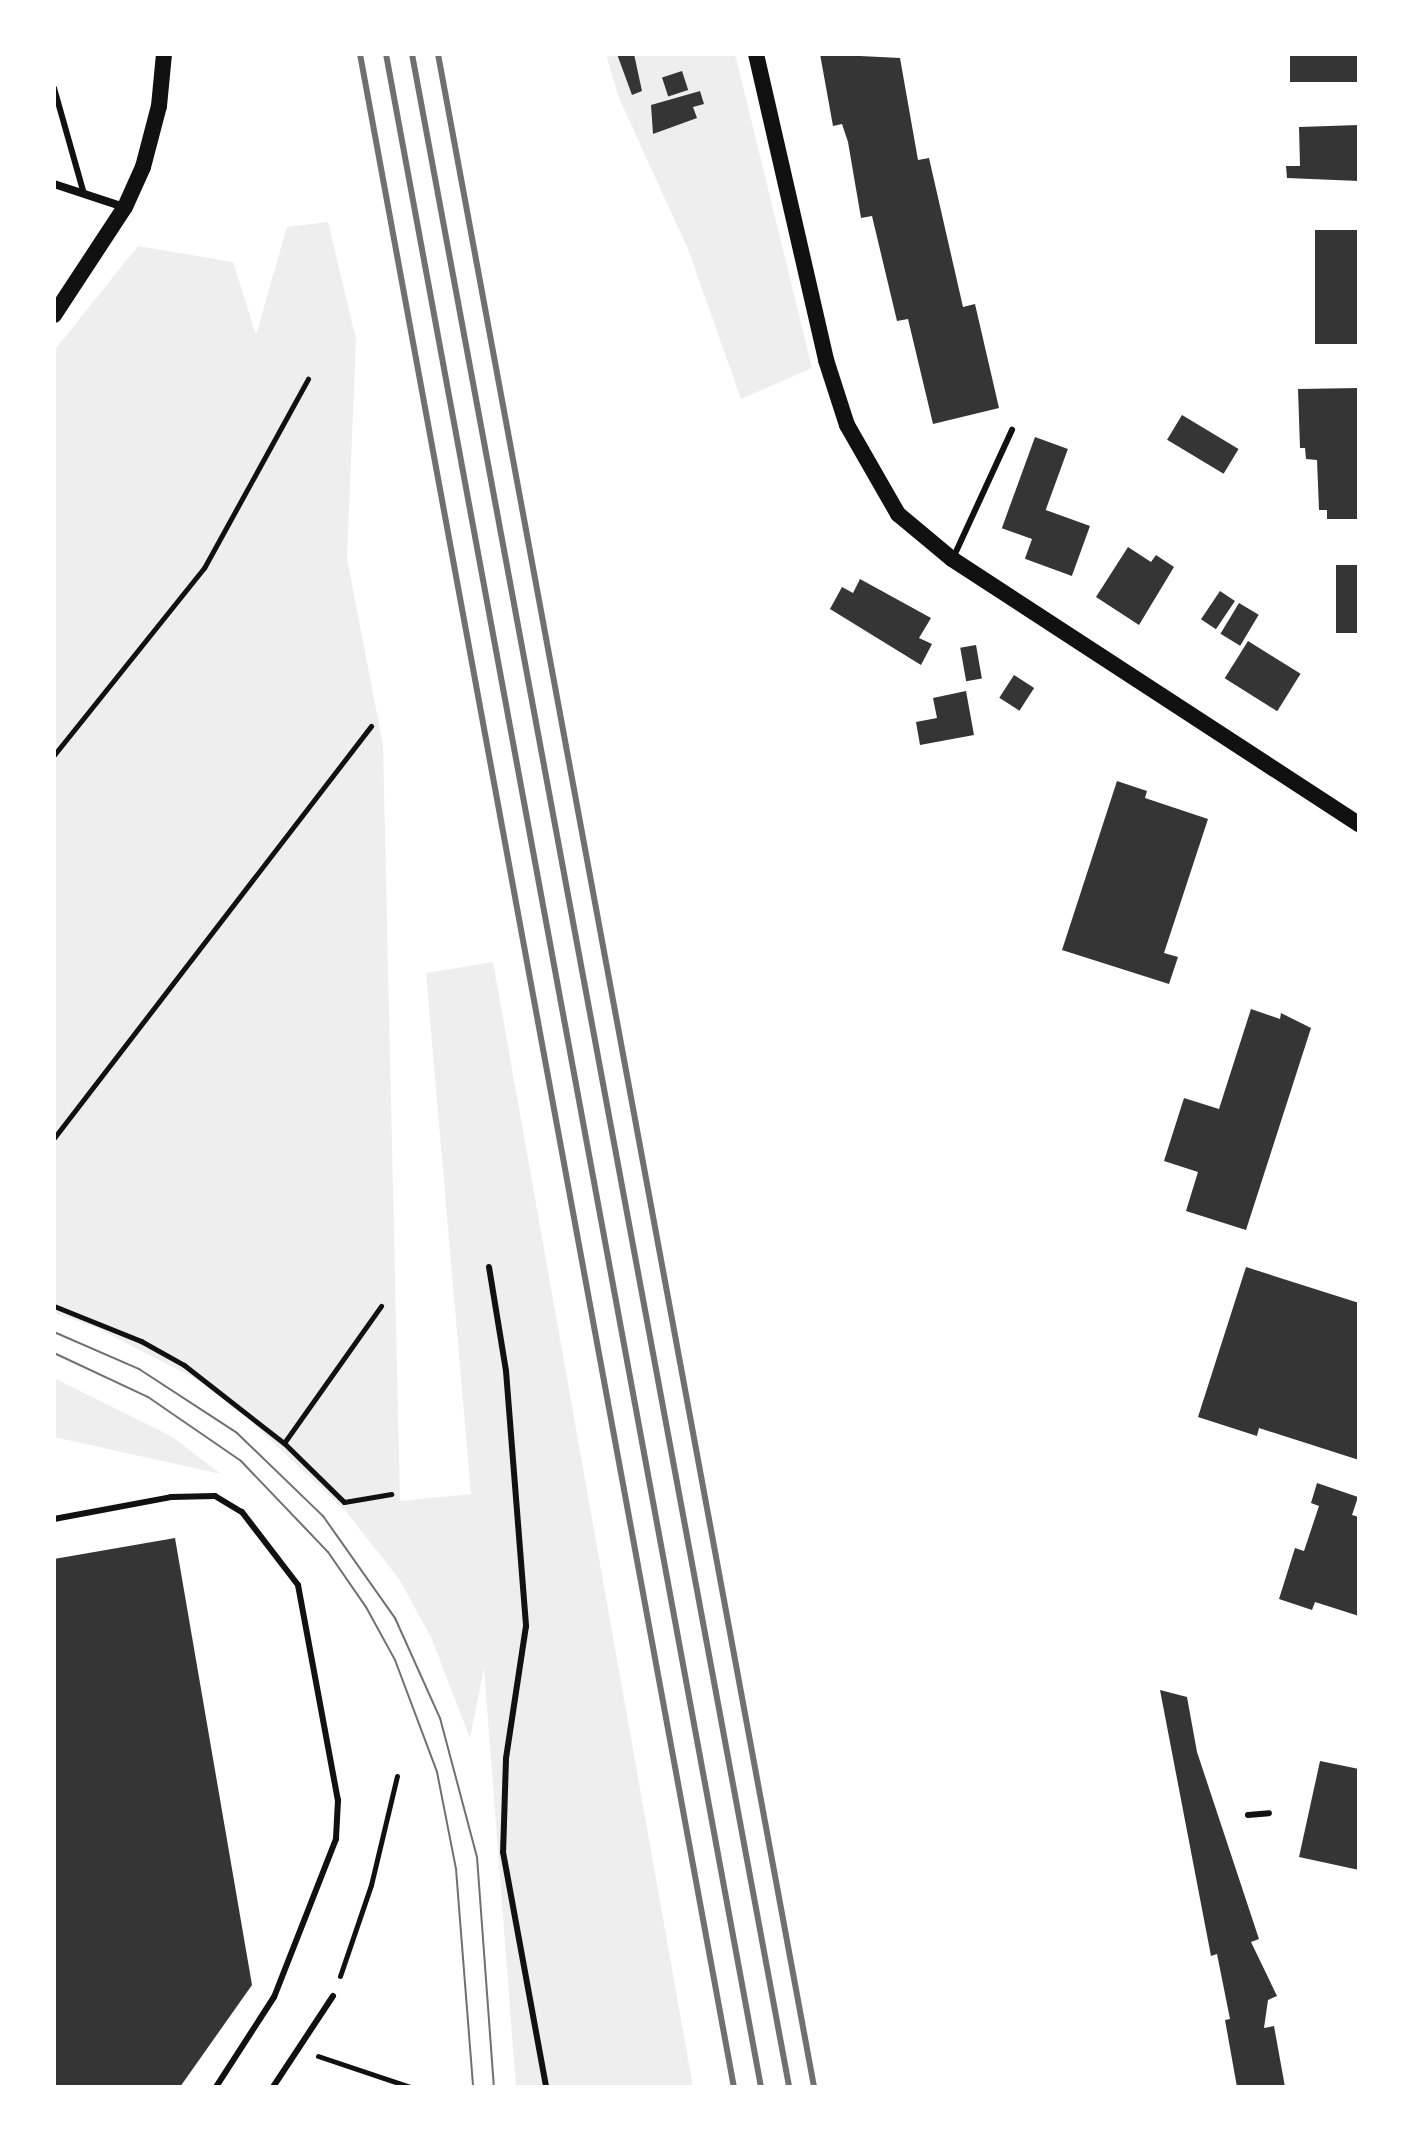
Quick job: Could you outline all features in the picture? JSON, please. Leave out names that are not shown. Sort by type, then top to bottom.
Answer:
[{"type":"main road","points":[[54,315],[125,207],[153,136],[164,54]]},
{"type":"main road","points":[[756,54],[826,360],[847,425],[898,514],[952,559],[1359,824]]},
{"type":"street","points":[[54,184],[125,207]]},
{"type":"lane","points":[[54,88],[84,194]]},
{"type":"lane","points":[[952,559],[1012,430]]},
{"type":"lane","points":[[489,1267],[506,1371],[526,1626],[506,1759],[503,1852],[546,2087]]},
{"type":"lane","points":[[54,1519],[171,1497],[215,1496],[242,1512],[298,1585],[338,1800],[336,1839],[274,1997],[216,2087]]},
{"type":"lane","points":[[1248,1815],[1269,1813]]},
{"type":"lane","points":[[273,2087],[333,1996]]},
{"type":"path","points":[[54,755],[204,568],[243,506],[308,379]]},
{"type":"path","points":[[54,1138],[371,726]]},
{"type":"path","points":[[54,1306],[141,1341],[184,1365],[284,1443],[344,1502],[391,1494]]},
{"type":"path","points":[[284,1443],[381,1306]]},
{"type":"path","points":[[333,1996],[371,1885],[397,1776]]},
{"type":"path","points":[[298,2049],[410,2087]]},
{"type":"shaded area","points":[[606,54],[735,54],[812,368],[741,399],[688,249],[619,98]]},
{"type":"shaded area","points":[[328,222],[356,339],[347,559],[383,745],[400,1501],[471,1494],[426,973],[493,962],[693,2087],[516,2087],[484,1668],[470,1738],[431,1637],[399,1579],[345,1510],[244,1415],[198,1380],[95,1327],[54,1313],[54,351],[138,246],[233,262],[256,335],[287,227]]},
{"type":"shaded area","points":[[54,1378],[171,1436],[221,1474],[54,1437]]},
{"type":"building","points":[[617,54],[634,54],[642,91],[632,95]]},
{"type":"building","points":[[820,54],[900,58],[918,160],[929,158],[963,307],[975,304],[999,408],[933,424],[908,319],[897,321],[872,216],[861,218],[848,142],[842,124],[833,126]]},
{"type":"building","points":[[1290,54],[1359,54],[1359,82],[1290,82]]},
{"type":"building","points":[[682,71],[688,90],[668,97],[662,77]]},
{"type":"building","points":[[700,91],[704,104],[693,107],[697,118],[653,134],[651,105]]},
{"type":"building","points":[[1359,125],[1359,181],[1287,178],[1286,166],[1300,166],[1299,127]]},
{"type":"building","points":[[1315,230],[1359,230],[1359,344],[1315,344]]},
{"type":"building","points":[[1359,388],[1359,519],[1327,519],[1327,510],[1319,510],[1317,460],[1306,459],[1305,448],[1300,448],[1298,389]]},
{"type":"building","points":[[1182,415],[1239,449],[1224,474],[1167,440]]},
{"type":"building","points":[[1035,437],[1068,449],[1035,540],[1002,528]]},
{"type":"building","points":[[1043,509],[1090,526],[1072,576],[1025,559]]},
{"type":"building","points":[[1128,547],[1151,562],[1156,555],[1174,567],[1139,625],[1096,597]]},
{"type":"building","points":[[1336,565],[1359,565],[1359,633],[1336,633]]},
{"type":"building","points":[[860,579],[931,618],[919,638],[932,644],[921,665],[830,609],[842,587],[853,593]]},
{"type":"building","points":[[1220,591],[1235,601],[1216,629],[1201,619]]},
{"type":"building","points":[[1239,603],[1259,615],[1240,646],[1220,634]]},
{"type":"building","points":[[1248,641],[1301,674],[1277,711],[1225,678]]},
{"type":"building","points":[[976,645],[982,678],[966,681],[960,648]]},
{"type":"building","points":[[1014,675],[1034,688],[1019,711],[999,698]]},
{"type":"building","points":[[966,691],[974,735],[920,745],[916,722],[937,718],[933,698]]},
{"type":"building","points":[[1117,781],[1147,791],[1145,798],[1208,819],[1164,953],[1178,957],[1169,984],[1062,950]]},
{"type":"building","points":[[1251,1009],[1280,1019],[1281,1013],[1311,1028],[1246,1230],[1186,1211],[1198,1172],[1164,1161],[1184,1098],[1219,1109]]},
{"type":"building","points":[[1246,1267],[1359,1303],[1359,1460],[1259,1428],[1257,1436],[1198,1417]]},
{"type":"building","points":[[1317,1483],[1358,1497],[1352,1515],[1359,1517],[1359,1616],[1315,1602],[1312,1610],[1279,1599],[1295,1548],[1304,1551],[1319,1506],[1311,1503]]},
{"type":"building","points":[[175,1538],[252,1985],[180,2087],[54,2087],[54,1559]]},
{"type":"building","points":[[1160,1690],[1187,1697],[1197,1752],[1259,1939],[1251,1942],[1277,1996],[1268,2000],[1264,2028],[1274,2026],[1285,2087],[1237,2087],[1225,2020],[1230,2019],[1217,1954],[1211,1956]]},
{"type":"building","points":[[1320,1761],[1359,1769],[1359,1870],[1299,1857]]},
{"type":"tram line","points":[[54,1332],[139,1369],[237,1433],[323,1516],[395,1618],[440,1718],[477,1857],[494,2087]]},
{"type":"tram line","points":[[54,1353],[148,1397],[241,1461],[328,1552],[366,1607],[395,1660],[437,1772],[456,1869],[473,2087]]},
{"type":"railway","points":[[360,54],[734,2087]]},
{"type":"railway","points":[[386,54],[761,2087]]},
{"type":"railway","points":[[412,54],[789,2087]]},
{"type":"railway","points":[[438,54],[814,2087]]}]
